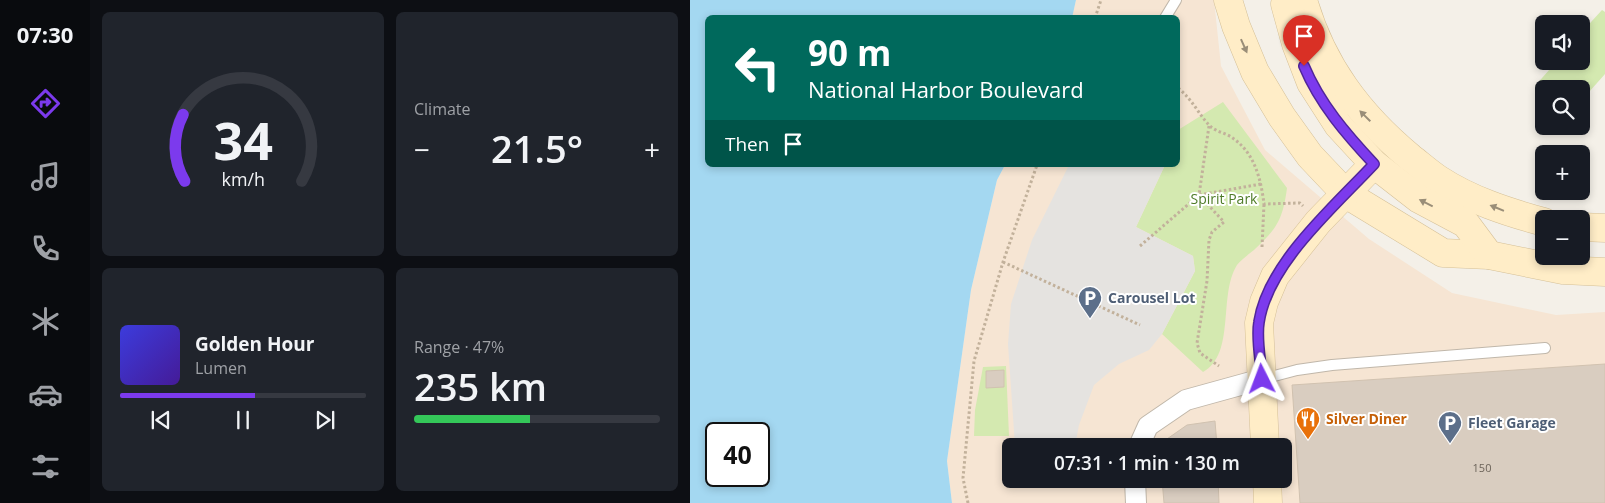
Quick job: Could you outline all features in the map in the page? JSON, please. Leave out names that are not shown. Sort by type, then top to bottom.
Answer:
[{"type":"main road","points":[[1228,0],[1236,26],[1256,72],[1282,117],[1310,156],[1346,194],[1443,253],[1489,255],[1563,270],[1605,272]]},
{"type":"main road","points":[[1284,0],[1296,44],[1311,83],[1338,125],[1374,164],[1419,199],[1466,224],[1489,255]]},
{"type":"main road","points":[[1303,0],[1312,31],[1331,66],[1359,109],[1392,142],[1438,179],[1498,209],[1535,219]]},
{"type":"main road","points":[[1265,438],[1259,323],[1264,302],[1275,276],[1318,222],[1374,164]]},
{"type":"main road","points":[[1590,227],[1605,228]]},
{"type":"main road","points":[[1267,488],[1268,503]]},
{"type":"street","points":[[1143,438],[1148,426],[1186,400],[1262,379]]},
{"type":"street","points":[[1135,488],[1136,503]]},
{"type":"lane","points":[[1167,15],[1176,0]]},
{"type":"lane","points":[[1262,379],[1297,370],[1332,366],[1545,348]]},
{"type":"path","points":[[1096,15],[1101,0]]},
{"type":"path","points":[[1180,90],[1192,102],[1209,126],[1241,144],[1248,152],[1261,184],[1264,204],[1262,247]]},
{"type":"path","points":[[1199,196],[1209,126]]},
{"type":"path","points":[[968,503],[963,478],[974,361],[1002,262],[1036,167]]},
{"type":"path","points":[[1140,246],[1199,196],[1261,184]]},
{"type":"path","points":[[1199,196],[1224,222],[1212,232],[1207,248],[1207,281],[1196,343],[1200,353],[1219,366]]},
{"type":"path","points":[[1264,204],[1300,203]]},
{"type":"path","points":[[1002,262],[1140,325]]},
{"type":"shaded area","points":[[1076,0],[1214,0],[1221,66],[1265,150],[1369,239],[1452,293],[1556,315],[1605,312],[1605,503],[952,503],[947,461],[971,290],[997,180],[1004,167],[1180,167],[1180,15],[1072,15]]},
{"type":"shaded area","name":"Carousel Lot","points":[[1068,167],[1164,167],[1136,227],[1193,256],[1195,271],[1162,334],[1149,350],[1119,364],[1094,385],[1079,425],[1077,438],[1014,438],[1008,344],[1011,304],[1032,240]]},
{"type":"green space","points":[[1602,10],[1605,12],[1605,74],[1590,91],[1590,80],[1540,80],[1549,70],[1590,70],[1590,23]]},
{"type":"green space","name":"Spirit Park","points":[[1223,102],[1287,188],[1278,223],[1262,243],[1237,265],[1231,277],[1220,352],[1213,363],[1203,372],[1162,334],[1195,271],[1193,256],[1136,227],[1164,167],[1180,167],[1180,129]]},
{"type":"green space","points":[[1006,366],[1009,436],[974,436],[975,410],[983,367]]},
{"type":"water","points":[[690,0],[1076,0],[1073,15],[705,15],[705,167],[1004,167],[997,180],[971,290],[947,461],[952,503],[690,503]]},
{"type":"building","name":"Fleet Garage","points":[[1605,364],[1605,503],[1300,503],[1292,385]]},
{"type":"building","points":[[1004,370],[1004,387],[986,388],[986,371]]},
{"type":"building","points":[[1215,421],[1216,438],[1168,438],[1187,425]]},
{"type":"building","points":[[1163,488],[1218,488],[1219,503],[1164,503]]},
{"type":"place","name":"Carousel Lot","points":[[1090,319]]},
{"type":"place","name":"Silver Diner","points":[[1308,440]]},
{"type":"place","name":"Fleet Garage","points":[[1450,444]]},
{"type":"route","points":[[1262,379],[1259,323],[1264,302],[1275,276],[1318,222],[1374,164],[1338,125],[1311,83],[1304,66]]}]
